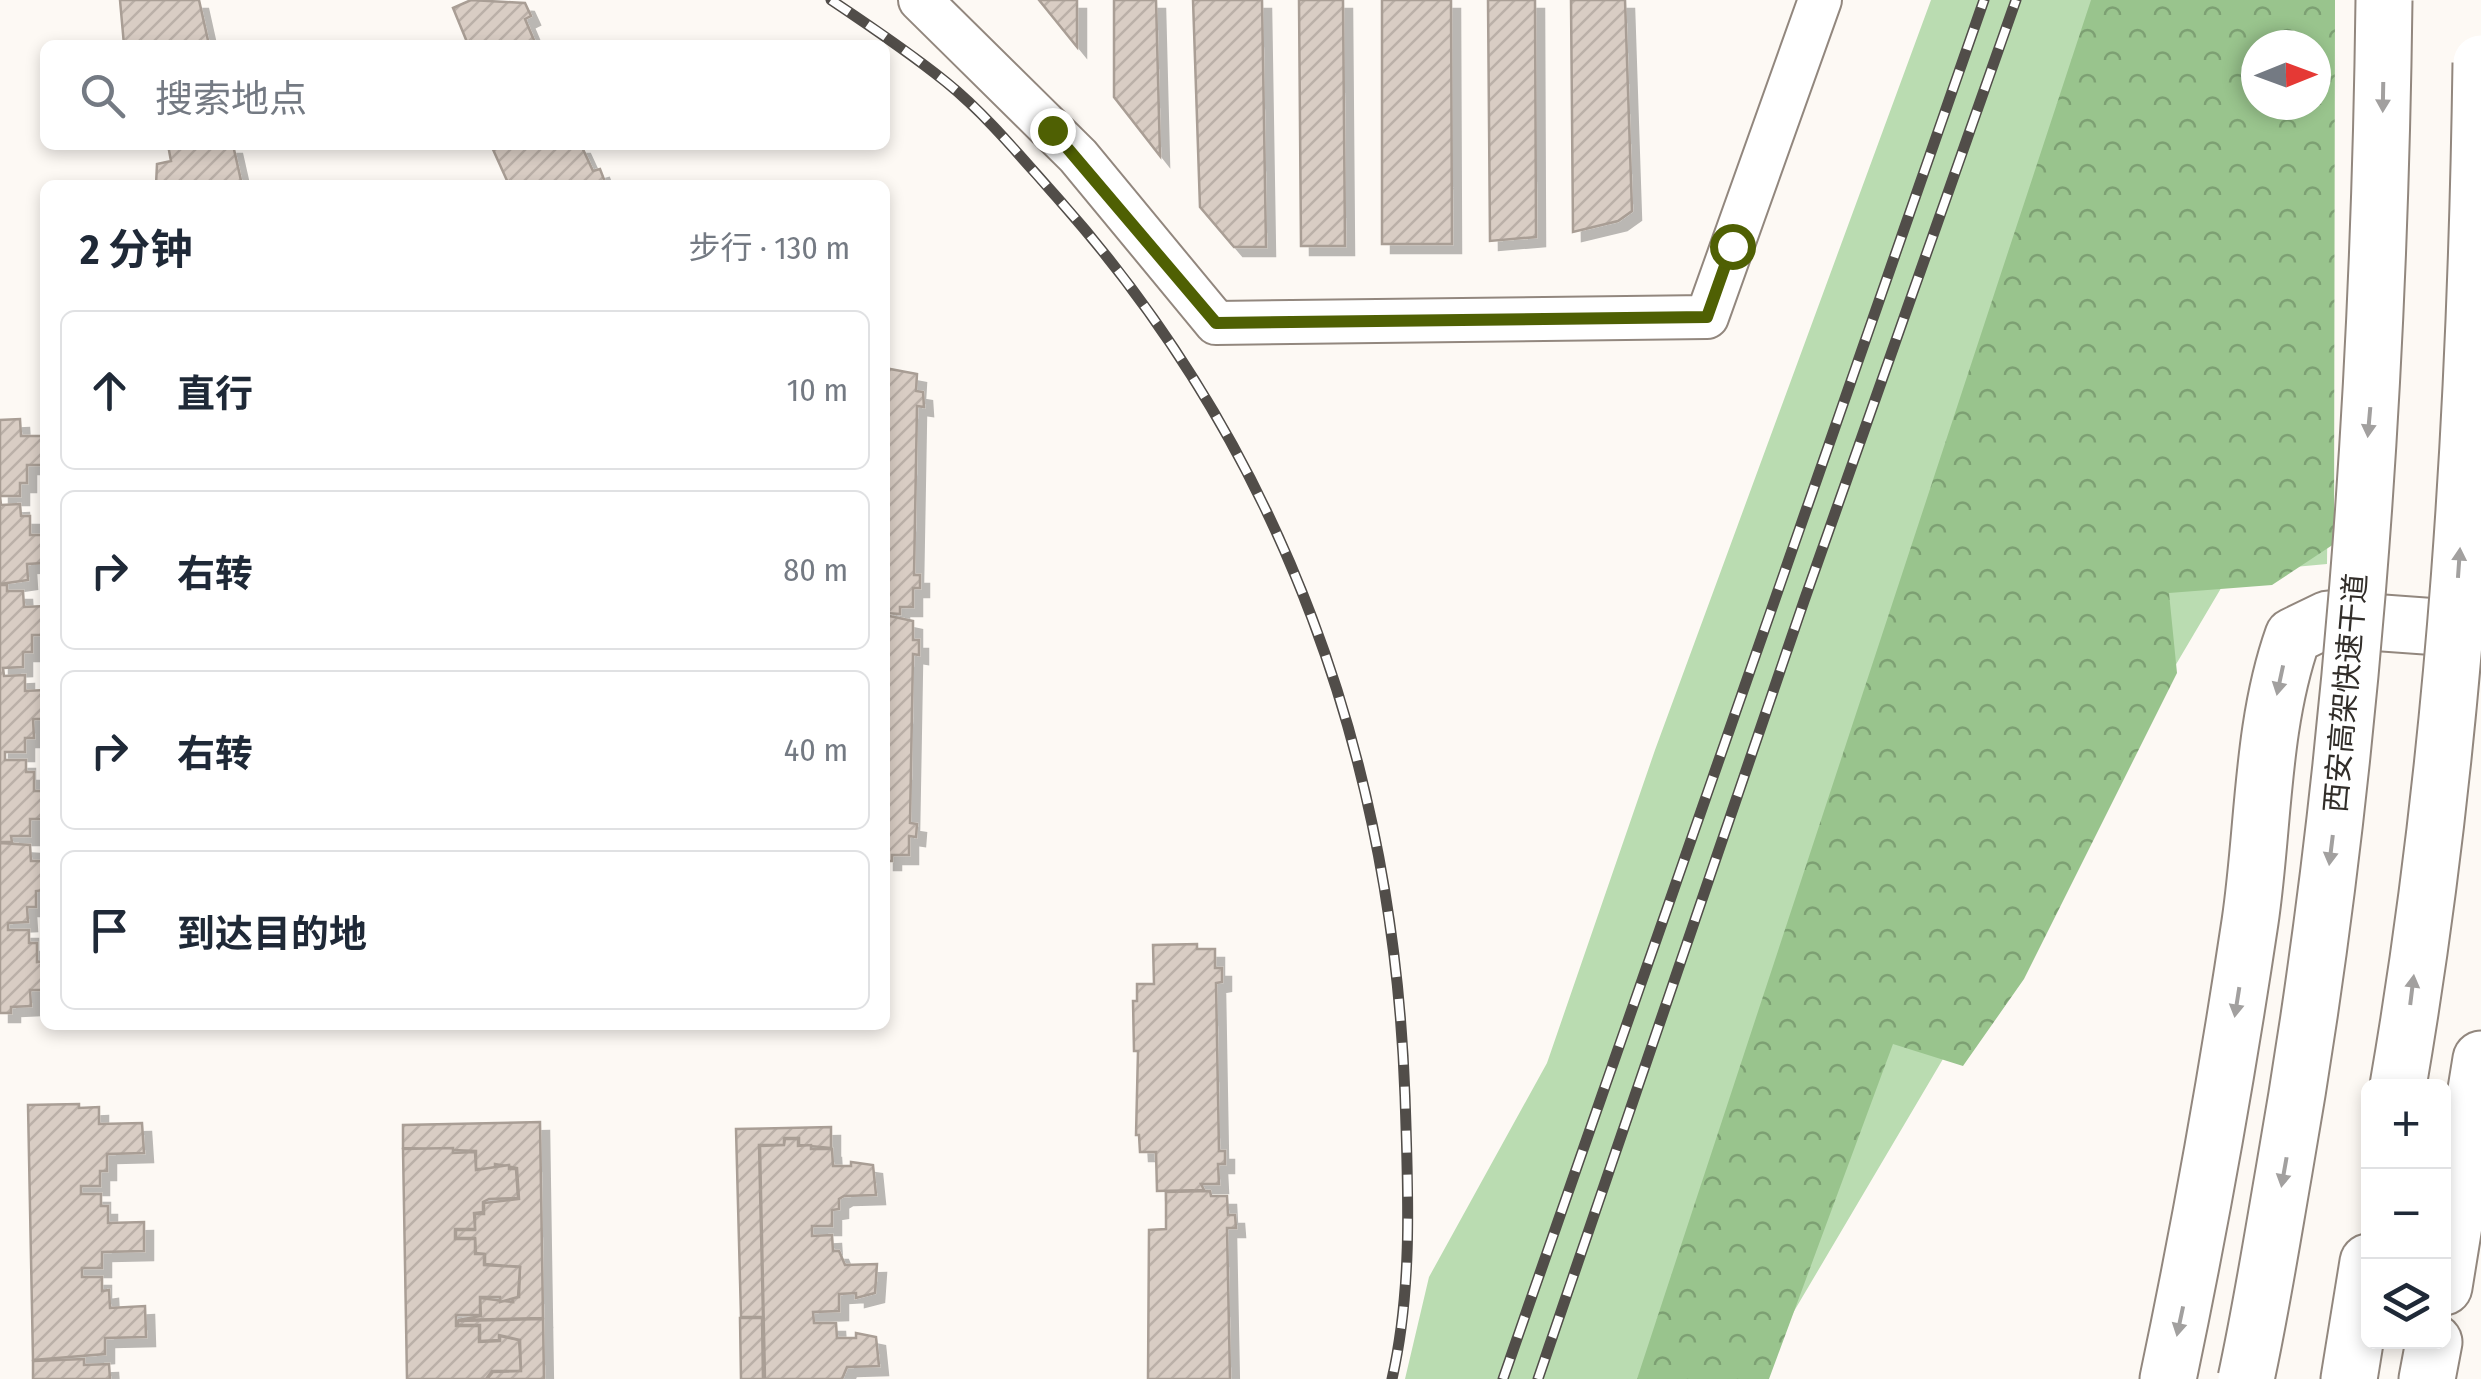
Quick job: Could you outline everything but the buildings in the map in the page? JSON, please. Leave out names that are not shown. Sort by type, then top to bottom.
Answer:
[{"type":"main road","name":"西安高架快速干道","points":[[2246,1379],[2310,1022],[2346,726],[2375,351],[2384,0]]},
{"type":"main road","points":[[2399,1079],[2450,684],[2477,324],[2481,64]]},
{"type":"main road","points":[[2168,1379],[2204,1209],[2251,919],[2279,675],[2293,636],[2328,619],[2481,630]]},
{"type":"main road","points":[[2449,1259],[2481,1059]]},
{"type":"main road","points":[[2349,1379],[2361,1305]]},
{"type":"main road","points":[[2427,1379],[2433,1349]]},
{"type":"street","points":[[920,0],[1078,156],[1216,323],[1707,317],[1820,0]]},
{"type":"green space","points":[[1931,0],[2334,0],[2327,564],[2230,573],[1754,1379],[1405,1379],[1429,1277],[1547,1063],[1655,750]]},
{"type":"green space","points":[[2091,0],[2335,0],[2334,544],[2272,585],[2169,593],[2177,673],[2024,979],[1963,1066],[1893,1044],[1769,1379],[1637,1379]]},
{"type":"railway","points":[[831,0],[888,40]]},
{"type":"railway","points":[[1503,1379],[1984,0]]},
{"type":"railway","points":[[1538,1379],[1804,601],[2016,0]]},
{"type":"railway","points":[[890,41],[977,109],[1061,202],[1139,299],[1207,401],[1265,508],[1312,618],[1350,733],[1378,851],[1396,972],[1405,1096],[1408,1238],[1403,1309],[1392,1379]]},
{"type":"route","points":[[1052,130],[1216,323],[1707,317],[1732,246]]}]
